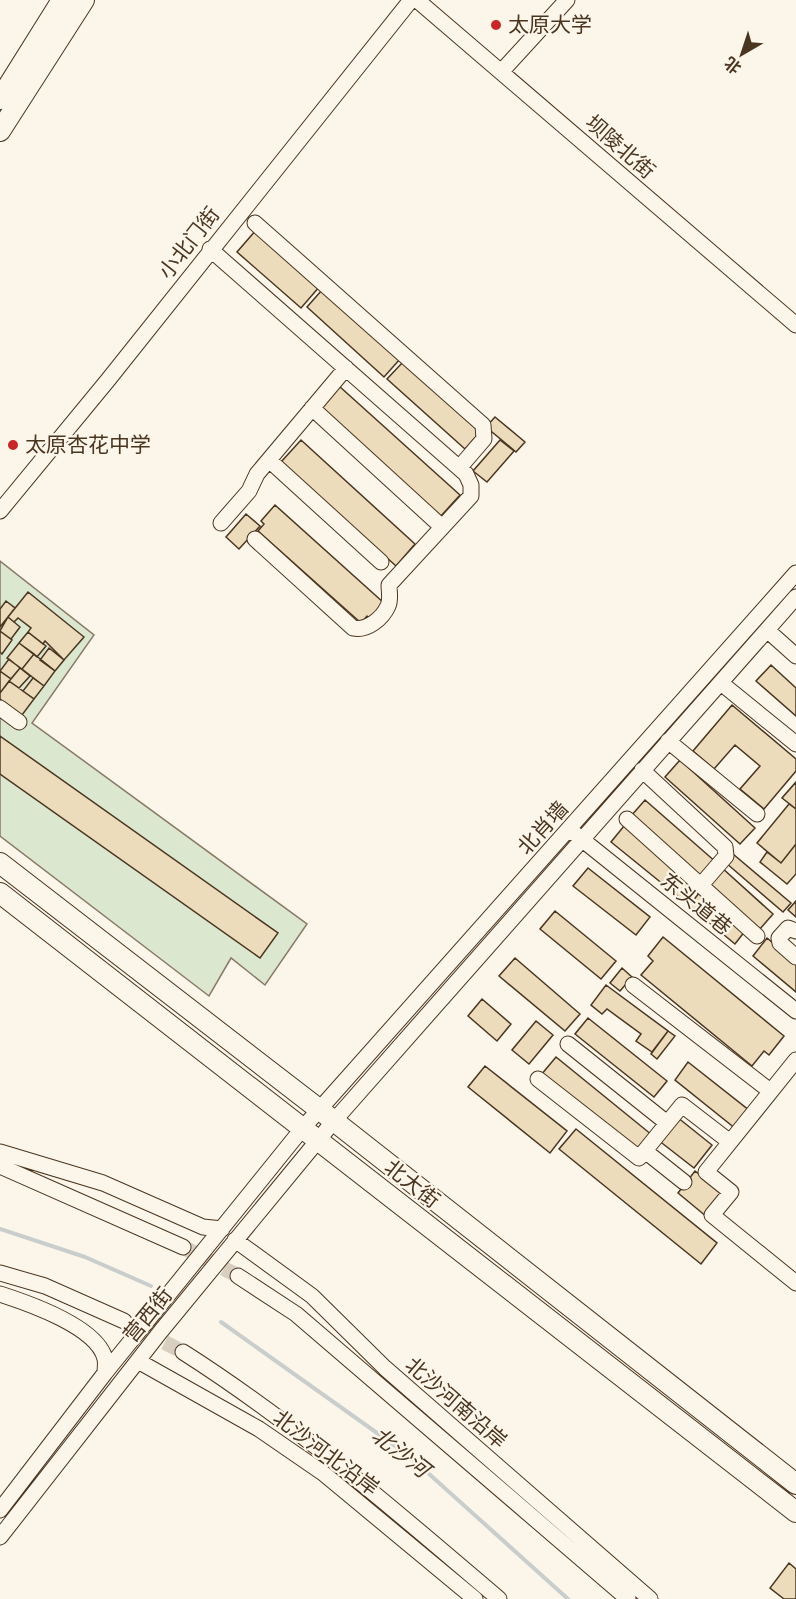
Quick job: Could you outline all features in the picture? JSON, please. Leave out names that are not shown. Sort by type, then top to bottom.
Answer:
[{"type":"main road","points":[[0,99],[62,0]]},
{"type":"main road","points":[[0,131],[84,0]]},
{"type":"main road","points":[[0,863],[796,1484]]},
{"type":"main road","name":"北大街","points":[[0,893],[796,1512]]},
{"type":"street","name":"小北门街","points":[[0,512],[411,0]]},
{"type":"street","name":"坝陵北街","points":[[417,0],[796,325]]},
{"type":"street","points":[[501,72],[567,0]]},
{"type":"street","points":[[255,223],[483,425],[484,439],[459,468]]},
{"type":"street","points":[[210,249],[459,468],[471,485],[471,496],[389,585],[389,605],[372,626],[362,630],[353,628],[255,539]]},
{"type":"street","points":[[221,523],[249,491],[256,474],[346,368]]},
{"type":"street","points":[[312,408],[442,527]]},
{"type":"street","points":[[268,460],[381,562]]},
{"type":"street","name":"北肖墙","points":[[326,1116],[575,834],[796,573]]},
{"type":"street","points":[[575,834],[642,770],[796,597]]},
{"type":"street","points":[[767,630],[796,656]]},
{"type":"street","points":[[723,681],[796,734]]},
{"type":"street","points":[[723,681],[796,744]]},
{"type":"street","points":[[0,708],[19,722]]},
{"type":"street","points":[[668,741],[757,814]]},
{"type":"street","points":[[642,770],[725,847],[726,856],[701,885]]},
{"type":"street","points":[[627,819],[757,936]]},
{"type":"street","name":"东头道巷","points":[[575,834],[796,1011]]},
{"type":"street","points":[[796,931],[788,928],[779,938],[780,943],[796,957]]},
{"type":"street","points":[[633,985],[770,1092]]},
{"type":"street","points":[[568,1044],[667,1123]]},
{"type":"street","points":[[796,1060],[706,1172],[731,1192],[712,1215],[796,1283]]},
{"type":"street","points":[[538,1079],[639,1158],[682,1105],[730,1143]]},
{"type":"street","name":"营西街","points":[[0,1509],[147,1320],[222,1229],[326,1116]]},
{"type":"street","name":"营西街","points":[[0,1538],[235,1240],[310,1135]]},
{"type":"street","points":[[645,1151],[684,1182]]},
{"type":"street","points":[[0,1152],[103,1184],[151,1202],[202,1227],[222,1229]]},
{"type":"street","points":[[0,1166],[183,1247]]},
{"type":"street","name":"北沙河南沿岸","points":[[235,1240],[312,1296],[385,1368],[650,1599]]},
{"type":"street","points":[[0,1273],[45,1286],[124,1321]]},
{"type":"street","name":"北沙河南沿岸","points":[[238,1276],[296,1314],[628,1599]]},
{"type":"street","points":[[0,1294],[79,1327],[100,1349],[105,1359],[105,1373]]},
{"type":"street","name":"北沙河北沿岸","points":[[183,1352],[243,1390],[331,1456],[499,1599]]},
{"type":"street","name":"北沙河北沿岸","points":[[138,1361],[259,1429],[323,1473],[475,1599]]},
{"type":"street","points":[[565,1526],[605,1580],[640,1599]]},
{"type":"green space","points":[[0,561],[94,635],[32,723],[307,924],[265,985],[231,958],[209,996],[0,836]]},
{"type":"building","points":[[256,230],[320,286],[301,308],[237,252]]},
{"type":"building","points":[[322,290],[400,359],[384,377],[307,307]]},
{"type":"building","points":[[403,362],[480,432],[465,449],[387,379]]},
{"type":"building","points":[[339,386],[460,495],[440,517],[319,408]]},
{"type":"building","points":[[495,417],[525,442],[516,452],[486,427]]},
{"type":"building","points":[[301,440],[415,544],[396,566],[281,462]]},
{"type":"building","points":[[500,440],[514,451],[487,482],[473,471]]},
{"type":"building","points":[[275,505],[384,603],[370,619],[367,616],[361,623],[258,531],[264,524],[261,521]]},
{"type":"building","points":[[246,514],[260,526],[239,549],[226,537]]},
{"type":"building","points":[[28,592],[84,637],[64,660],[45,641],[43,644],[28,632],[31,628],[18,618],[14,622],[8,617]]},
{"type":"building","points":[[6,601],[15,608],[0,627],[0,609]]},
{"type":"building","points":[[8,617],[20,627],[11,639],[0,631]]},
{"type":"building","points":[[0,631],[12,640],[2,654],[0,652]]},
{"type":"building","points":[[28,632],[46,646],[37,657],[19,643]]},
{"type":"building","points":[[19,643],[34,654],[22,669],[7,658]]},
{"type":"building","points":[[49,648],[64,660],[55,671],[40,660]]},
{"type":"building","points":[[34,654],[55,671],[44,686],[22,669]]},
{"type":"building","points":[[9,659],[20,668],[11,679],[0,671]]},
{"type":"building","points":[[771,665],[796,688],[796,716],[756,681]]},
{"type":"building","points":[[20,668],[30,676],[19,688],[9,681]]},
{"type":"building","points":[[0,671],[11,679],[0,693]]},
{"type":"building","points":[[33,678],[44,686],[34,699],[23,691]]},
{"type":"building","points":[[9,681],[34,699],[22,715],[0,699],[0,693]]},
{"type":"building","points":[[732,705],[796,759],[796,771],[764,809],[740,789],[760,766],[735,745],[714,769],[693,751]]},
{"type":"building","points":[[0,736],[278,933],[260,958],[0,774]]},
{"type":"building","points":[[680,760],[755,828],[740,844],[665,777]]},
{"type":"building","points":[[796,782],[796,809],[782,798]]},
{"type":"building","points":[[645,800],[717,863],[703,879],[631,816]]},
{"type":"building","points":[[789,804],[796,809],[796,844],[781,863],[757,843]]},
{"type":"building","points":[[624,826],[698,886],[685,902],[611,842]]},
{"type":"building","points":[[796,844],[796,874],[787,884],[760,862],[767,852],[781,863]]},
{"type":"building","points":[[733,854],[791,903],[783,912],[726,863]]},
{"type":"building","points":[[721,867],[773,914],[759,930],[706,883]]},
{"type":"building","points":[[588,868],[650,917],[636,935],[573,886]]},
{"type":"building","points":[[699,893],[745,931],[735,944],[689,906]]},
{"type":"building","points":[[796,901],[796,917],[788,910]]},
{"type":"building","points":[[555,911],[616,961],[601,979],[540,929]]},
{"type":"building","points":[[663,937],[784,1036],[769,1055],[764,1051],[752,1066],[641,975],[653,961],[648,956]]},
{"type":"building","points":[[767,938],[796,962],[796,992],[753,956]]},
{"type":"building","points":[[515,958],[580,1014],[565,1031],[499,976]]},
{"type":"building","points":[[622,968],[632,977],[620,991],[610,983]]},
{"type":"building","points":[[606,985],[668,1031],[652,1052],[636,1041],[641,1034],[607,1009],[602,1014],[591,1005]]},
{"type":"building","points":[[482,999],[511,1024],[497,1041],[468,1016]]},
{"type":"building","points":[[588,1018],[667,1081],[654,1097],[575,1034]]},
{"type":"building","points":[[536,1021],[553,1035],[529,1064],[512,1050]]},
{"type":"building","points":[[668,1031],[675,1036],[657,1059],[651,1054]]},
{"type":"building","points":[[556,1057],[652,1135],[637,1153],[541,1075]]},
{"type":"building","points":[[688,1062],[750,1111],[736,1129],[675,1080]]},
{"type":"building","points":[[485,1066],[567,1131],[550,1153],[468,1087]]},
{"type":"building","points":[[677,1117],[712,1145],[694,1168],[658,1140]]},
{"type":"building","points":[[576,1129],[717,1243],[701,1264],[559,1149]]},
{"type":"building","points":[[695,1171],[725,1194],[707,1217],[678,1193]]},
{"type":"building","points":[[789,1563],[796,1569],[796,1599],[784,1599],[770,1588]]},
{"type":"waterway","name":"北沙河","points":[[0,1229],[85,1257],[151,1286]]},
{"type":"waterway","name":"北沙河","points":[[221,1322],[408,1455],[568,1599]]},
{"type":"tunnel","points":[[183,1247],[238,1276]]},
{"type":"tunnel","points":[[124,1321],[183,1352]]},
{"type":"place","name":"太原大学","points":[[496,25]]},
{"type":"place","name":"太原杏花中学","points":[[13,445]]}]
